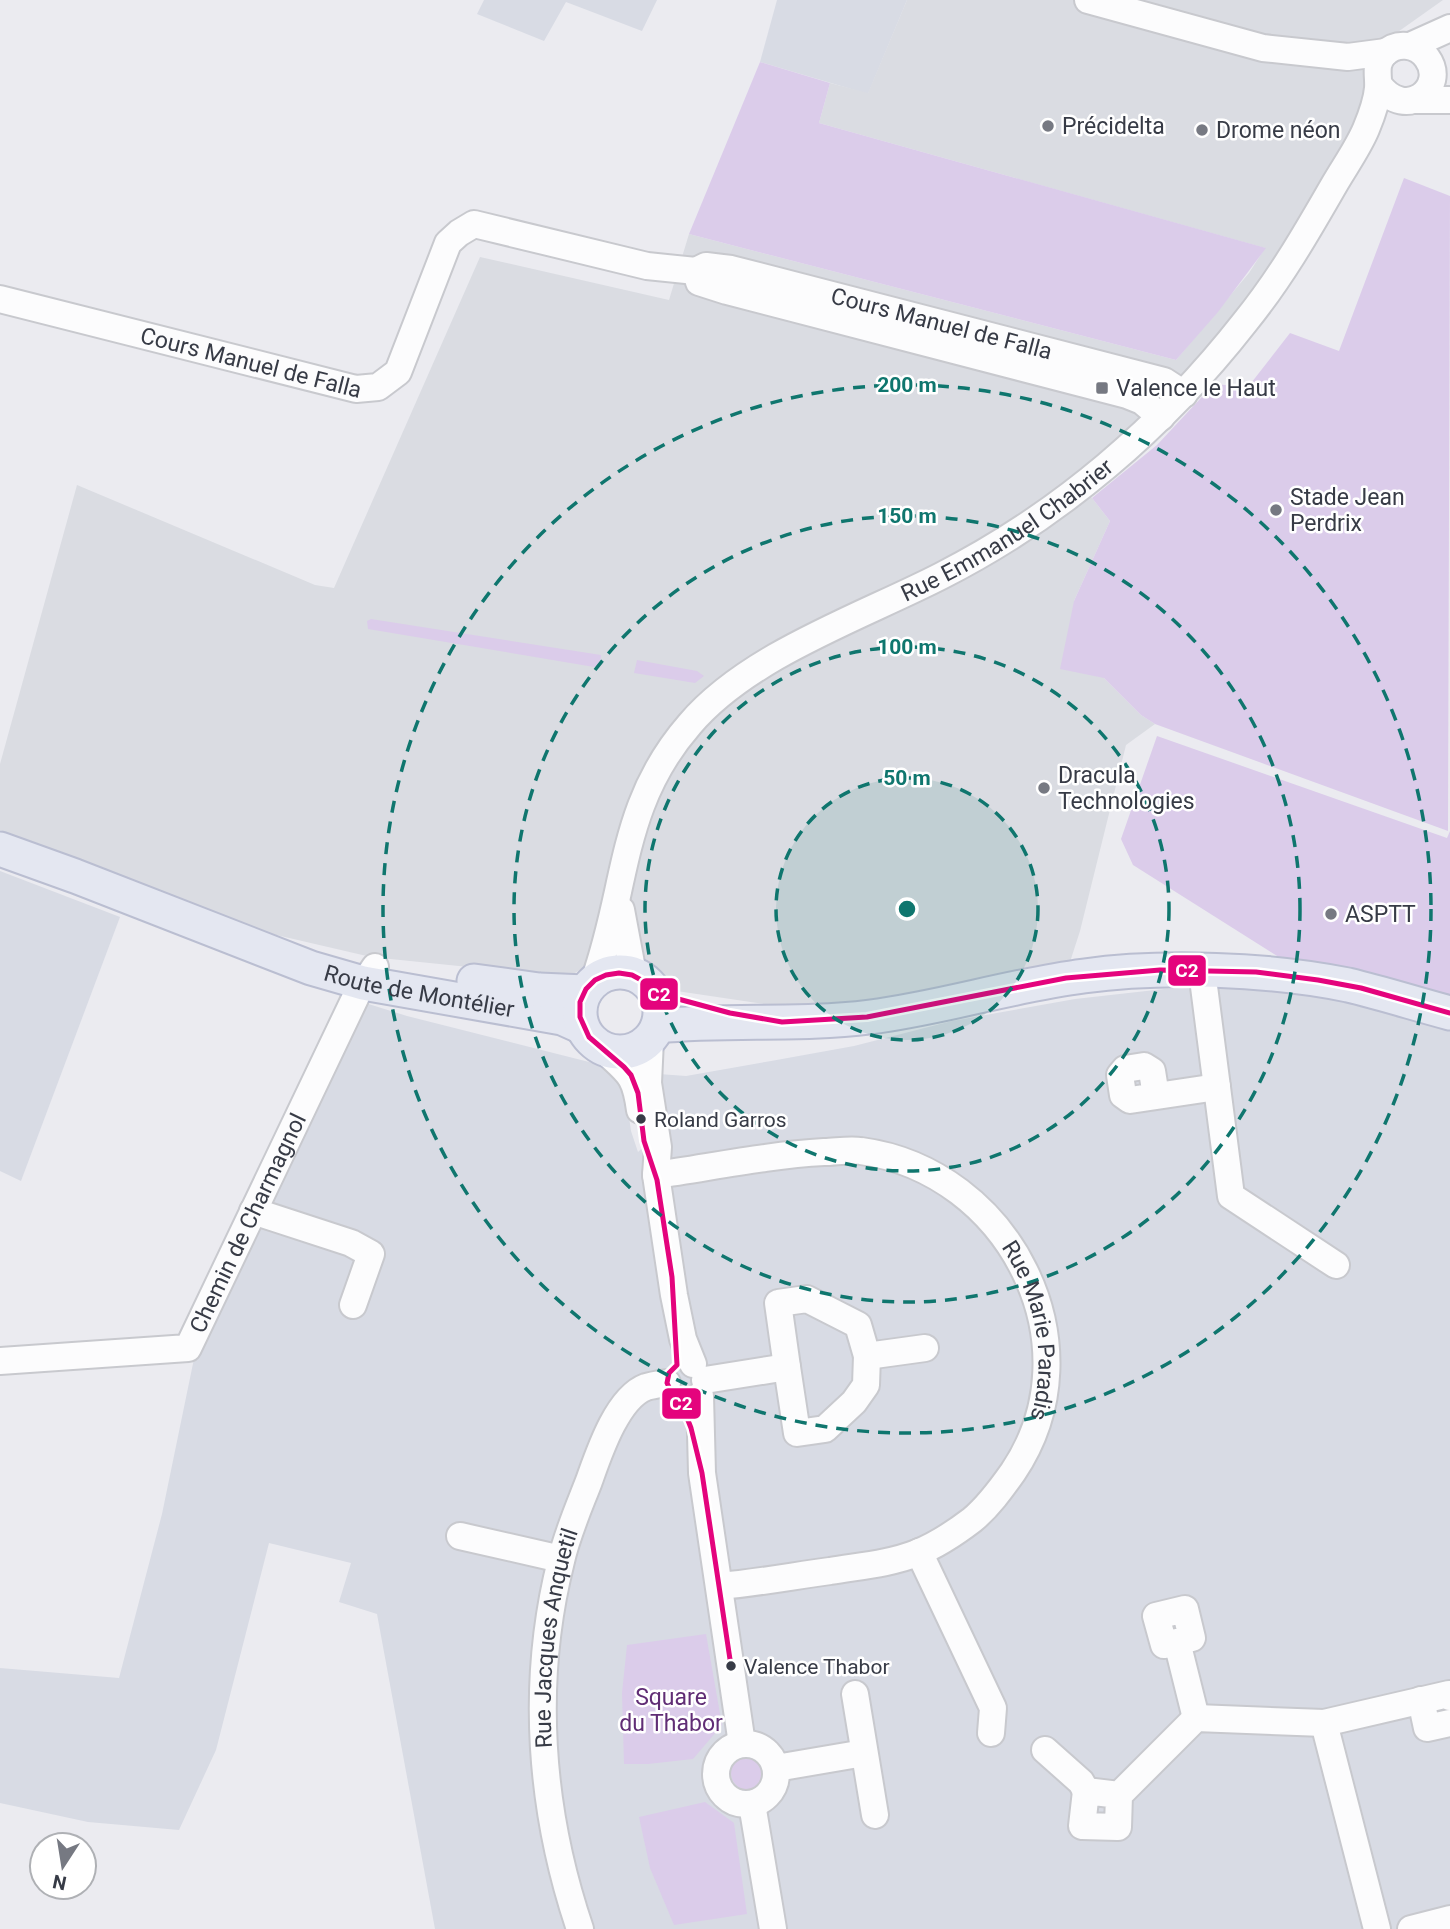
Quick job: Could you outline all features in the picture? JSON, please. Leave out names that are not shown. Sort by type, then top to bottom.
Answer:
[{"type":"main road","name":"Route de Montélier","points":[[0,849],[260,948],[562,1018],[615,1053],[640,1048],[654,1033],[775,1021],[872,1017],[1026,985],[1093,975],[1202,971],[1276,975],[1348,985],[1450,1013]]},
{"type":"main road","name":"Route de Montélier","points":[[369,975],[539,990],[590,987],[606,974],[620,972],[645,984],[775,1021]]},
{"type":"main road","points":[[645,984],[661,1015],[654,1033]]},
{"type":"main road","points":[[590,987],[579,1015],[593,1038]]},
{"type":"street","points":[[1088,0],[1262,48],[1348,57],[1388,65],[1419,50],[1427,88]]},
{"type":"street","points":[[1388,65],[1450,28]]},
{"type":"street","points":[[1427,88],[1450,28]]},
{"type":"street","points":[[1388,65],[1385,94],[1395,100],[1427,88],[1450,100]]},
{"type":"street","name":"Rue Emmanuel Chabrier","points":[[590,987],[607,944],[626,847],[644,794],[674,743],[707,705],[739,680],[783,654],[943,575],[1003,542],[1085,483],[1161,417],[1245,323],[1302,242],[1366,129],[1388,65]]},
{"type":"street","name":"Rue Emmanuel Chabrier","points":[[1366,129],[1427,88]]},
{"type":"street","name":"Cours Manuel de Falla","points":[[0,299],[356,389],[378,387],[398,372],[448,243],[474,224],[647,266],[696,271],[706,266],[731,269],[1164,381],[1184,394]]},
{"type":"street","name":"Cours Manuel de Falla","points":[[696,271],[699,282],[727,291],[1127,394],[1142,401],[1161,417]]},
{"type":"street","name":"Rue Emmanuel Chabrier","points":[[620,880],[621,912],[645,984]]},
{"type":"street","points":[[1202,971],[1231,1196],[1336,1265]]},
{"type":"street","name":"Chemin de Charmagnol","points":[[0,1361],[188,1348],[369,975]]},
{"type":"street","points":[[654,1033],[648,1083],[658,1147],[656,1175]]},
{"type":"street","points":[[593,1038],[621,1064],[636,1085],[646,1149],[656,1175],[687,1381],[691,1428],[702,1473],[742,1744]]},
{"type":"street","points":[[1156,1096],[1217,1087]]},
{"type":"street","name":"Rue Marie Paradis","points":[[656,1175],[799,1154],[859,1150],[903,1161],[946,1181],[987,1214],[1017,1254],[1033,1286],[1043,1331],[1046,1364],[1042,1406],[1032,1438],[1000,1490],[974,1518],[919,1552],[886,1562],[720,1586]]},
{"type":"street","points":[[253,1211],[351,1243],[371,1254],[353,1305]]},
{"type":"street","points":[[807,1299],[858,1325],[867,1356],[866,1385],[854,1402],[825,1429],[797,1433],[787,1367],[778,1303],[807,1299]]},
{"type":"street","points":[[867,1356],[925,1348]]},
{"type":"street","name":"Rue Jacques Anquetil","points":[[580,1929],[567,1891],[552,1825],[542,1718],[544,1655],[561,1559],[596,1462],[621,1408],[644,1388],[787,1367]]},
{"type":"street","points":[[460,1535],[561,1559]]},
{"type":"street","points":[[919,1552],[993,1708],[991,1733]]},
{"type":"street","points":[[1177,1642],[1196,1718]]},
{"type":"street","points":[[855,1694],[875,1815]]},
{"type":"street","points":[[1045,1750],[1081,1782],[1086,1791],[1119,1795],[1196,1718],[1324,1723],[1449,1694],[1450,1697]]},
{"type":"street","points":[[1422,1700],[1427,1728],[1450,1723]]},
{"type":"street","points":[[1324,1723],[1377,1929]]},
{"type":"street","points":[[742,1744],[764,1749],[776,1768],[774,1787],[768,1795],[752,1804],[734,1802],[727,1798],[716,1778],[719,1761],[724,1753],[742,1744]]},
{"type":"street","points":[[776,1768],[864,1753]]},
{"type":"street","points":[[752,1804],[773,1929]]},
{"type":"street","points":[[1411,1929],[1450,1919]]},
{"type":"shaded area","points":[[484,0],[657,0],[642,31],[566,2],[544,41],[477,14]]},
{"type":"shaded area","points":[[777,0],[907,0],[868,94],[760,62]]},
{"type":"shaded area","points":[[907,0],[1443,0],[1395,34],[1359,125],[1343,155],[1238,317],[1179,381],[1099,458],[1071,479],[1092,498],[1110,521],[1074,601],[1104,678],[1141,715],[1155,724],[1126,745],[1080,931],[1069,965],[897,999],[832,1006],[777,1006],[670,990],[648,965],[619,961],[584,967],[572,975],[556,976],[371,957],[272,934],[151,894],[0,830],[0,764],[77,485],[315,585],[334,588],[480,257],[669,300],[689,234],[1176,360],[1249,273],[1265,248],[819,123],[830,83],[868,93]]},
{"type":"shaded area","points":[[0,871],[120,917],[21,1181],[0,1171]]},
{"type":"shaded area","points":[[1236,988],[1343,997],[1450,1026],[1450,1929],[435,1929],[377,1614],[339,1602],[351,1563],[269,1543],[216,1750],[179,1830],[88,1822],[0,1803],[0,1668],[119,1678],[162,1514],[196,1349],[362,1002],[597,1064],[611,1071],[625,1089],[631,1131],[638,1152],[666,1126],[659,1074],[686,1076],[771,1061],[854,1046],[952,1021],[1075,999],[1164,989]]},
{"type":"green space","points":[[760,62],[830,83],[819,123],[1266,248],[1218,312],[1176,360],[689,234]]},
{"type":"green space","name":"Stade Jean Perdrix","points":[[1404,178],[1450,196],[1448,831],[1155,724],[1141,715],[1104,678],[1060,669],[1074,601],[1110,521],[1092,498],[1157,445],[1214,384],[1248,387],[1290,333],[1339,351]]},
{"type":"green space","points":[[371,619],[601,655],[600,668],[368,629],[367,621]]},
{"type":"green space","points":[[637,660],[697,671],[704,676],[695,683],[634,673]]},
{"type":"green space","name":"ASPTT","points":[[1157,736],[1447,838],[1450,831],[1450,997],[1290,964],[1133,865],[1121,839]]},
{"type":"green space","name":"Square du Thabor","points":[[706,1634],[722,1725],[693,1759],[624,1764],[622,1693],[627,1645]]},
{"type":"green space","points":[[748,1756],[760,1761],[765,1773],[760,1785],[748,1790],[736,1785],[731,1773],[736,1761]]},
{"type":"green space","name":"Square du Thabor","points":[[705,1802],[734,1823],[747,1914],[674,1925],[650,1868],[639,1817]]},
{"type":"transit line","name":"C2","points":[[731,1666],[702,1473],[691,1428],[680,1400],[673,1395],[667,1383],[669,1373],[677,1365],[672,1277],[657,1180],[644,1141],[638,1093],[631,1075],[589,1037],[580,1017],[580,1002],[586,989],[595,980],[619,973],[632,975],[645,982],[656,993],[730,1013],[782,1022],[867,1017],[1066,978],[1160,970],[1256,972],[1318,980],[1361,988],[1450,1013]]},
{"type":"place","name":"Précidelta","points":[[1048,126]]},
{"type":"place","name":"Drome néon","points":[[1202,130]]},
{"type":"place","name":"Valence le Haut","points":[[1102,388]]},
{"type":"place","name":"Stade Jean Perdrix","points":[[1276,510]]},
{"type":"place","name":"Dracula Technologies","points":[[1044,788]]},
{"type":"place","name":"ASPTT","points":[[1331,914]]},
{"type":"place","name":"Roland Garros","points":[[641,1119]]},
{"type":"place","name":"Valence Thabor","points":[[731,1666]]}]
